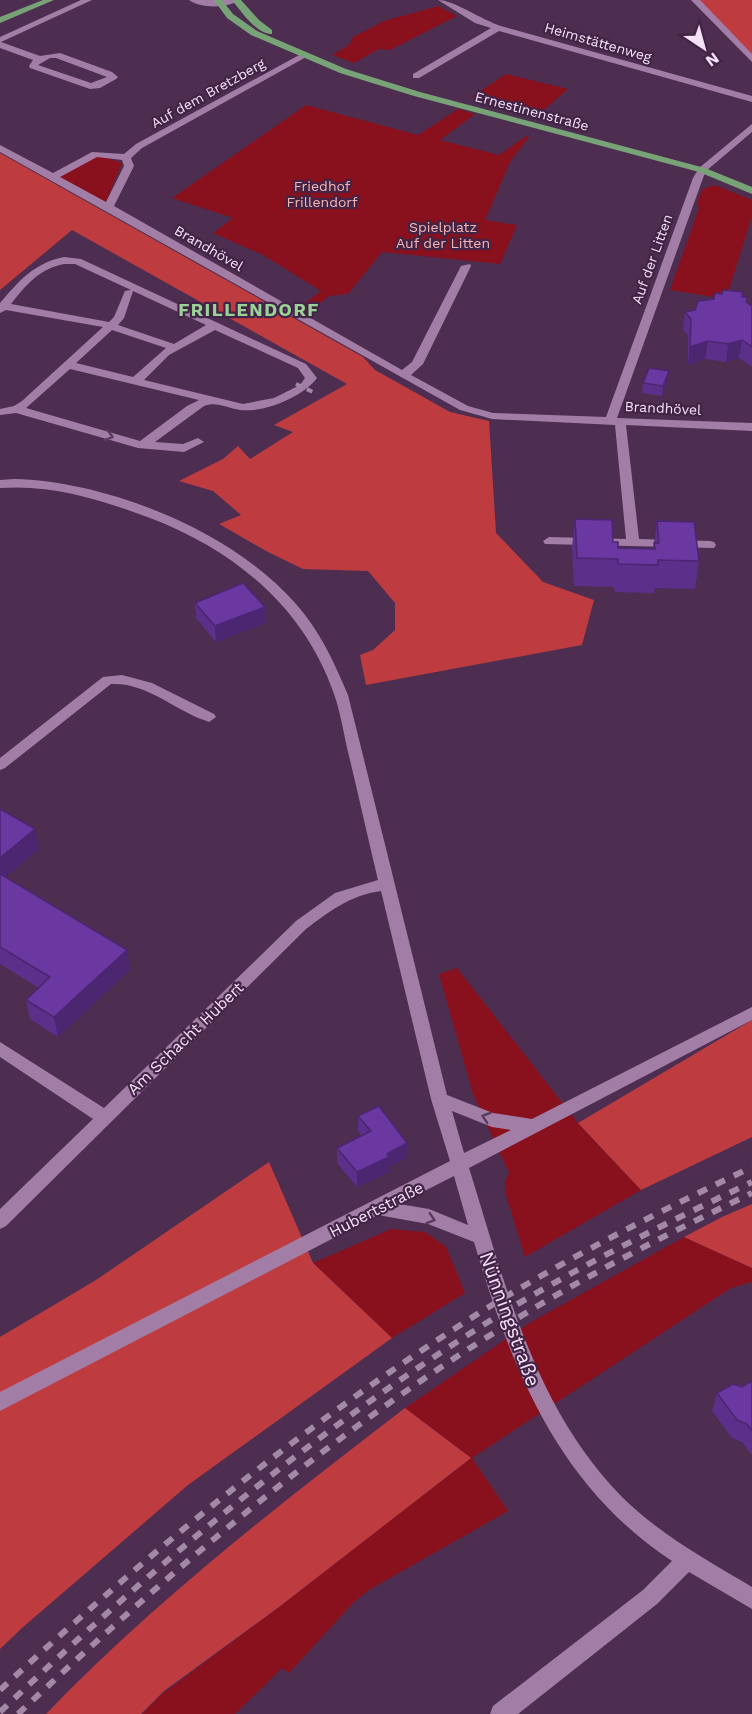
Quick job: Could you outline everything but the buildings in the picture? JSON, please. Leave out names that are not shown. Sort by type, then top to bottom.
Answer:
[{"type":"main road","points":[[0,11],[26,0]]},
{"type":"main road","points":[[0,20],[50,0]]},
{"type":"main road","name":"Ernestinenstraße","points":[[236,0],[256,22],[304,56]]},
{"type":"main road","name":"Ernestinenstraße","points":[[219,1],[230,16],[267,41],[304,56],[397,88],[702,170],[752,191]]},
{"type":"street","points":[[0,40],[88,0]]},
{"type":"street","points":[[196,2],[236,0]]},
{"type":"street","name":"Heimstättenweg","points":[[442,0],[478,21],[498,28],[752,99]]},
{"type":"street","points":[[695,0],[752,59]]},
{"type":"street","points":[[196,2],[216,13],[230,16]]},
{"type":"street","points":[[417,76],[498,28]]},
{"type":"street","points":[[0,45],[40,59],[52,55],[60,56],[113,77],[97,86],[90,86],[33,66],[40,59]]},
{"type":"street","name":"Auf dem Bretzberg","points":[[126,157],[140,146],[304,56]]},
{"type":"street","name":"Auf der Litten","points":[[633,543],[615,421],[692,190],[702,170],[752,127]]},
{"type":"street","name":"Brandhövel","points":[[0,148],[464,408],[485,415],[752,427]]},
{"type":"street","points":[[53,177],[94,154],[126,157],[129,166],[108,207]]},
{"type":"street","points":[[2,308],[37,269],[63,260],[83,262],[132,289],[302,366],[311,378],[308,385],[296,392],[261,406],[232,406],[179,394],[71,361]]},
{"type":"street","points":[[403,375],[417,364],[466,266]]},
{"type":"street","points":[[71,361],[96,326],[132,289]]},
{"type":"street","points":[[0,412],[17,409],[47,386],[119,318],[132,289]]},
{"type":"street","points":[[2,308],[50,315],[173,347]]},
{"type":"street","points":[[136,381],[173,347],[215,325]]},
{"type":"street","points":[[143,444],[165,431],[178,414],[209,400]]},
{"type":"street","points":[[17,409],[143,444],[184,448],[198,442]]},
{"type":"street","points":[[165,431],[173,446]]},
{"type":"street","points":[[0,484],[43,485],[95,496],[161,517],[194,532],[236,557],[264,578],[302,619],[320,647],[341,695],[439,1099],[459,1166]]},
{"type":"street","points":[[549,541],[710,544]]},
{"type":"street","points":[[0,765],[108,680],[118,678],[135,680],[209,717]]},
{"type":"street","name":"Am Schacht Hubert","points":[[0,1221],[301,925],[334,899],[356,888],[387,885]]},
{"type":"street","name":"Hubertstraße","points":[[0,1402],[379,1208],[752,1013]]},
{"type":"street","points":[[0,1049],[104,1117]]},
{"type":"street","points":[[439,1099],[492,1120],[536,1126]]},
{"type":"street","name":"Nünningstraße","points":[[459,1166],[511,1333],[541,1400],[566,1443],[600,1487],[647,1532],[687,1560],[752,1599]]},
{"type":"street","points":[[379,1208],[429,1217],[480,1237]]},
{"type":"street","points":[[501,1714],[650,1597],[687,1560]]},
{"type":"green space","points":[[438,6],[457,16],[390,50],[379,49],[354,63],[332,55],[349,45],[353,37],[384,21]]},
{"type":"green space","points":[[506,74],[568,89],[538,115],[471,97]]},
{"type":"green space","name":"Friedhof Frillendorf","points":[[306,105],[418,135],[458,109],[475,114],[440,140],[499,155],[526,136],[529,137],[510,162],[485,220],[517,225],[500,264],[382,252],[348,294],[329,296],[305,315],[297,309],[321,291],[263,255],[213,233],[233,218],[172,198]]},
{"type":"green space","points":[[96,157],[105,157],[122,163],[105,204],[56,177]]},
{"type":"green space","points":[[715,185],[752,200],[752,216],[726,299],[670,290],[699,208],[697,202],[702,189]]},
{"type":"green space","points":[[457,968],[578,1123],[641,1190],[525,1257],[505,1192],[505,1181],[509,1173],[473,1094],[439,974]]},
{"type":"green space","points":[[391,1229],[425,1232],[446,1247],[465,1293],[392,1338],[313,1263]]},
{"type":"green space","points":[[684,1237],[752,1268],[752,1282],[731,1288],[472,1458],[508,1511],[369,1590],[354,1602],[289,1673],[282,1668],[235,1714],[142,1714],[161,1695],[471,1458],[405,1408],[531,1322]]},
{"type":"shaded area","points":[[696,0],[752,0],[752,56]]},
{"type":"shaded area","points":[[0,153],[363,357],[375,370],[450,412],[489,421],[496,533],[543,582],[594,600],[582,645],[366,685],[360,655],[373,650],[395,630],[395,603],[368,571],[303,569],[219,524],[241,515],[213,491],[179,481],[223,459],[238,446],[250,459],[293,432],[274,425],[347,384],[72,230],[0,290]]},
{"type":"shaded area","points":[[752,1020],[752,1137],[641,1190],[578,1123]]},
{"type":"shaded area","points":[[269,1162],[313,1263],[392,1338],[188,1485],[0,1649],[0,1337],[96,1280]]},
{"type":"shaded area","points":[[752,1204],[752,1268],[684,1237],[722,1217]]},
{"type":"shaded area","points":[[405,1408],[471,1458],[279,1607],[164,1691],[141,1714],[46,1714],[175,1592],[265,1517]]},
{"type":"railway","points":[[296,384],[315,393]]},
{"type":"railway","points":[[0,1690],[107,1594],[216,1502],[388,1373],[448,1333],[559,1266],[752,1167]]},
{"type":"railway","points":[[0,1712],[110,1610],[224,1513],[342,1421],[403,1378],[500,1314],[535,1294],[642,1236],[752,1182]]},
{"type":"railway","points":[[18,1714],[193,1557],[315,1458],[378,1411],[442,1366],[568,1288],[752,1193]]},
{"type":"district","name":"FRILLENDORF","points":[[249,310]]},
{"type":"park label","name":"Spielplatz Auf der Litten","points":[[443,236]]}]
